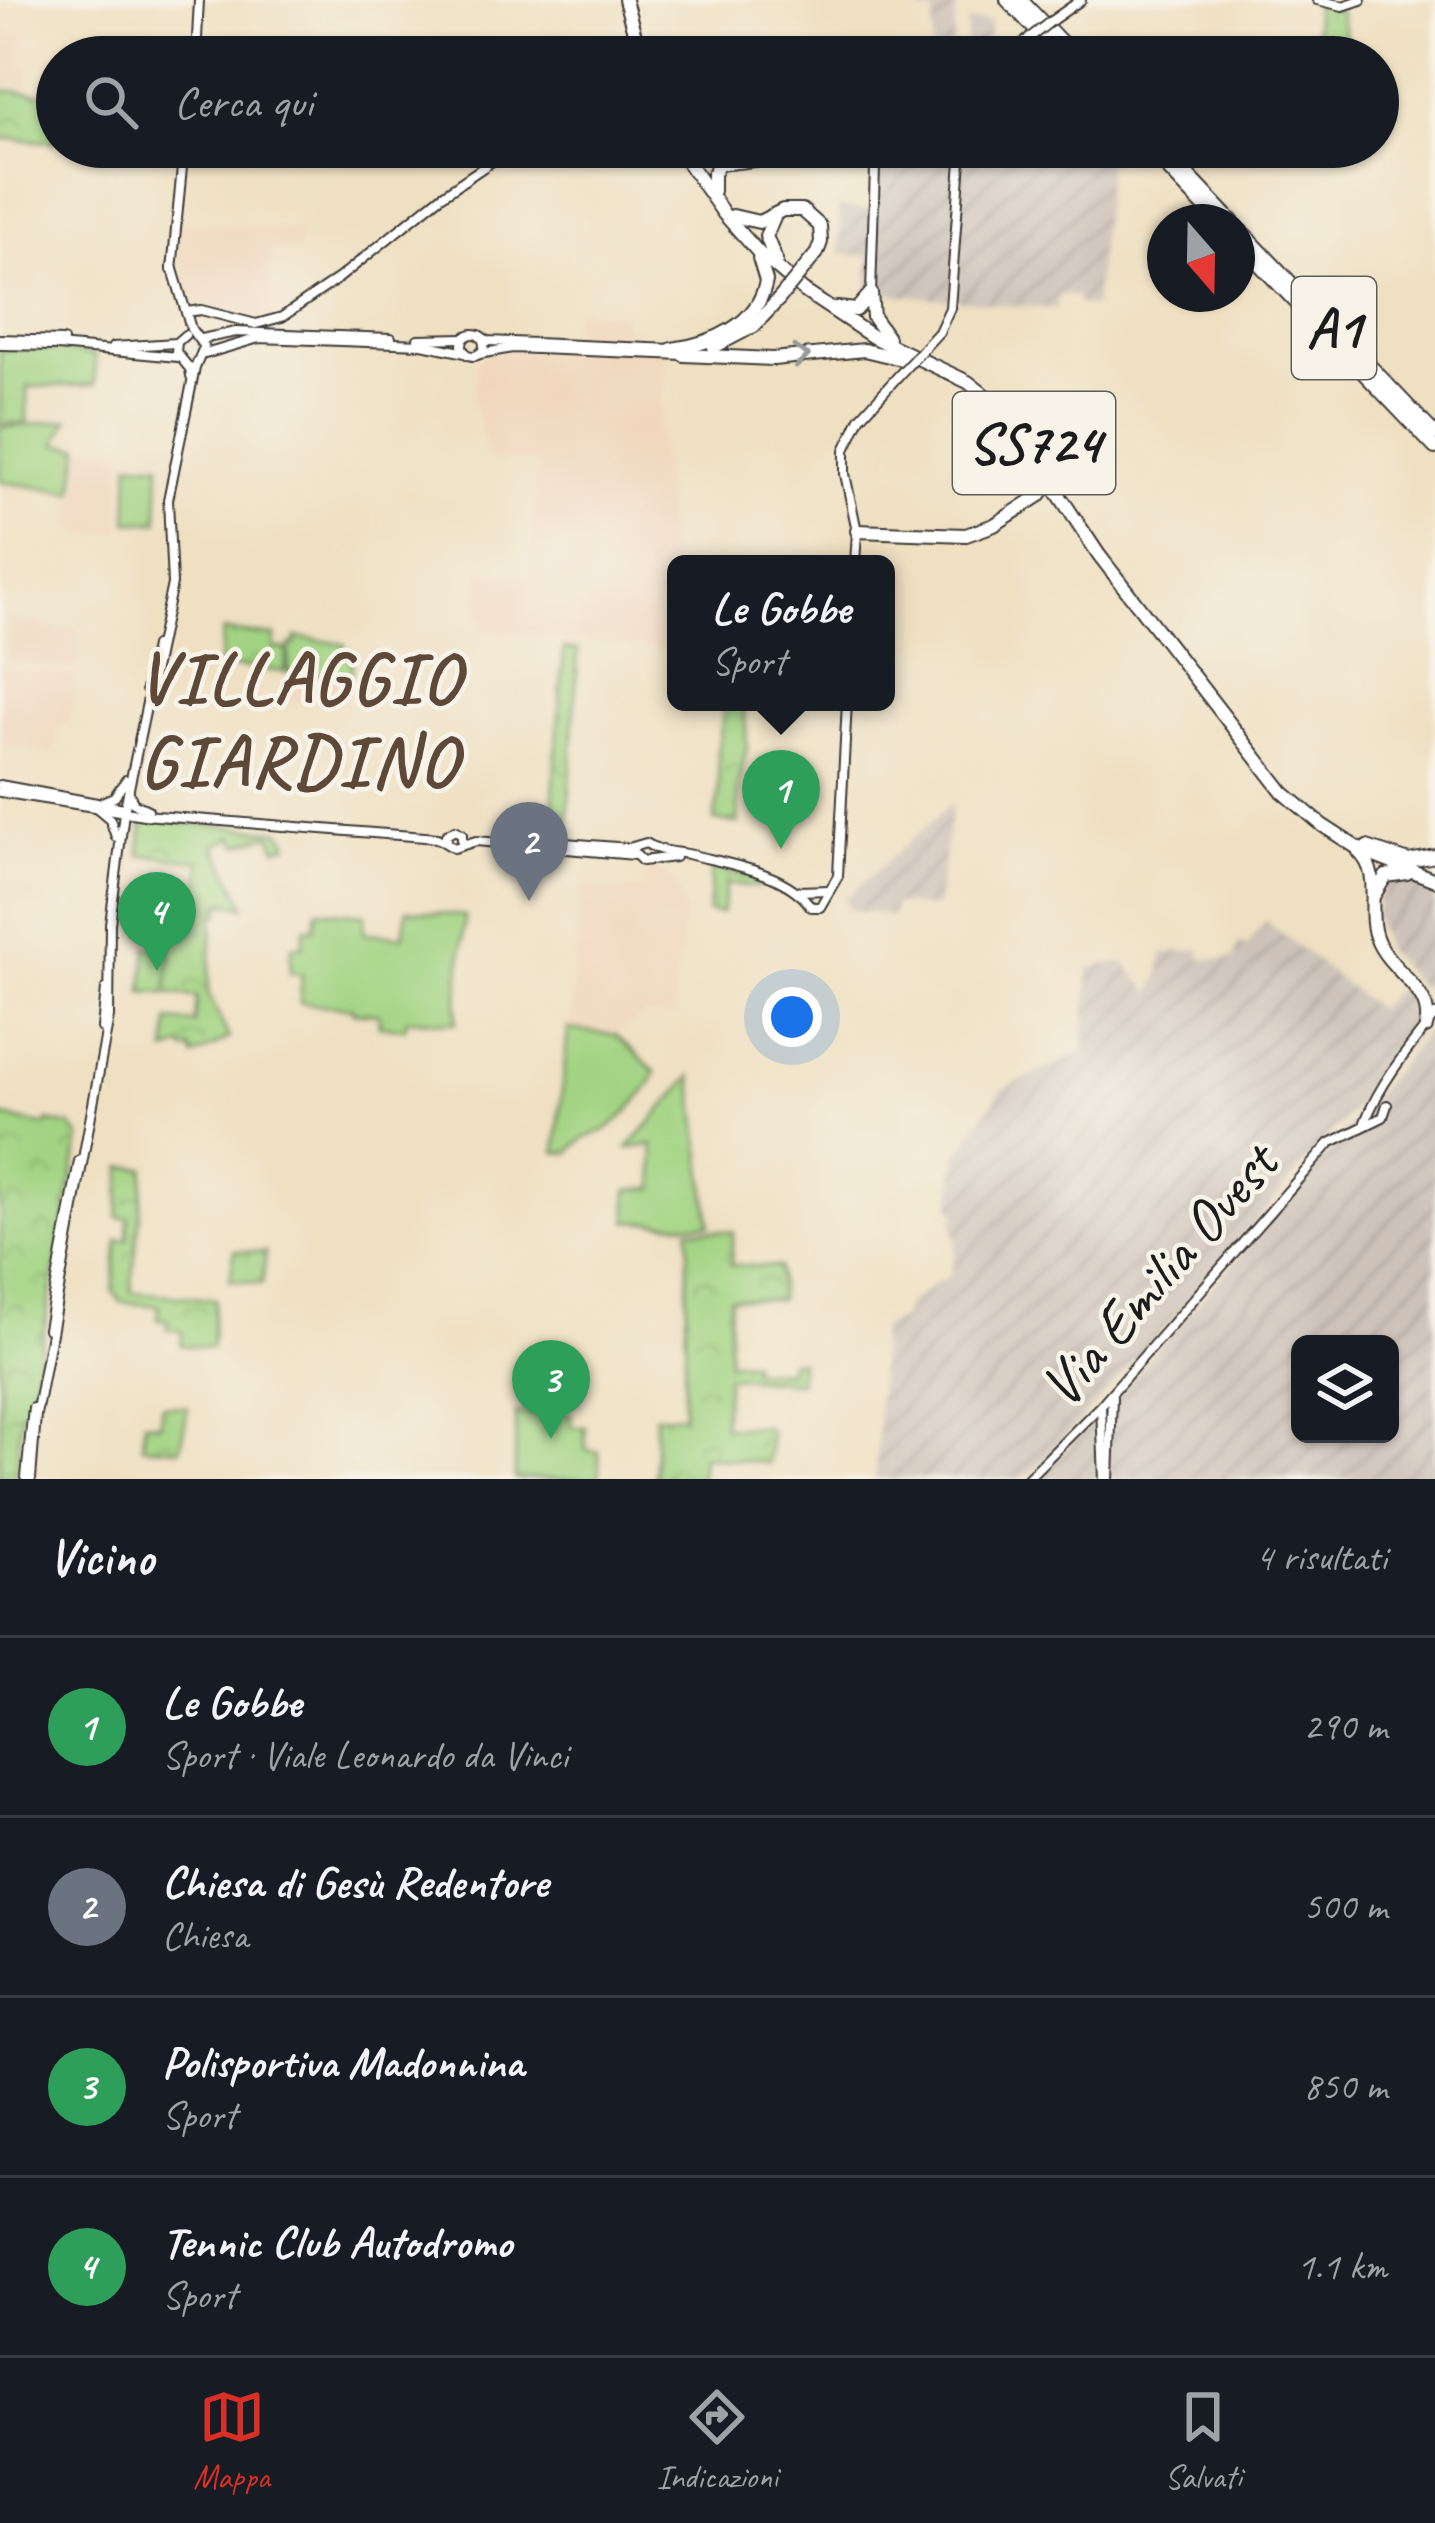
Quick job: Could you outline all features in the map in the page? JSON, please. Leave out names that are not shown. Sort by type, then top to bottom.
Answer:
[{"type":"highway","points":[[622,0],[632,36]]},
{"type":"highway","points":[[1007,0],[1041,36]]},
{"type":"highway","points":[[1021,0],[1056,36]]},
{"type":"highway","name":"SS724","points":[[694,168],[720,209],[792,282],[848,322],[984,385],[1006,405],[1150,616],[1287,788],[1339,834],[1382,860],[1435,877]]},
{"type":"highway","name":"SS724","points":[[696,168],[776,261],[836,308],[952,374],[1002,409],[1088,538],[1150,616]]},
{"type":"highway","points":[[713,191],[717,168]]},
{"type":"highway","points":[[1167,168],[1201,204]]},
{"type":"highway","name":"A1","points":[[1182,168],[1216,204]]},
{"type":"highway","points":[[673,353],[707,349],[743,334],[817,253],[821,233],[812,215],[796,208],[754,223],[733,216]]},
{"type":"highway","points":[[776,215],[766,236],[776,261]]},
{"type":"highway","points":[[673,353],[722,335],[754,310],[766,281],[753,246]]},
{"type":"highway","name":"A1","points":[[1255,246],[1431,439]]},
{"type":"highway","name":"A1","points":[[1255,260],[1431,439]]},
{"type":"highway","points":[[836,308],[856,310],[871,292]]},
{"type":"highway","points":[[871,292],[873,317],[888,338]]},
{"type":"highway","points":[[673,353],[773,359],[864,350],[952,374]]},
{"type":"highway","points":[[857,531],[966,535],[994,525],[1039,496],[1046,482],[1030,447]]},
{"type":"highway","points":[[1039,496],[1056,497],[1088,538]]},
{"type":"highway","points":[[1339,834],[1371,866],[1372,927],[1379,946],[1398,972],[1428,994],[1430,1021]]},
{"type":"highway","name":"SS724","points":[[1339,834],[1435,877]]},
{"type":"highway","points":[[1366,846],[1409,861],[1435,856]]},
{"type":"highway","points":[[1371,902],[1379,883],[1390,874],[1435,877]]},
{"type":"street","points":[[197,36],[200,0]]},
{"type":"street","points":[[1032,36],[1082,0]]},
{"type":"street","points":[[1317,0],[1343,6],[1361,0]]},
{"type":"street","points":[[182,168],[172,266],[191,359]]},
{"type":"street","points":[[186,312],[205,311],[256,324],[282,317],[482,168]]},
{"type":"street","points":[[871,292],[877,168]]},
{"type":"street","points":[[856,555],[857,531],[845,474],[848,440],[860,418],[939,332],[950,308],[961,168]]},
{"type":"street","points":[[28,1479],[29,1427],[88,1124],[106,995],[105,923],[118,835],[167,583],[165,493],[191,377],[186,312],[172,266]]},
{"type":"street","points":[[0,344],[38,338],[125,348],[236,332],[479,335],[488,341],[673,353]]},
{"type":"street","points":[[478,355],[484,345],[479,335]]},
{"type":"street","points":[[0,344],[191,359],[259,338],[422,344],[478,355],[512,348],[673,353]]},
{"type":"street","points":[[464,338],[466,353]]},
{"type":"street","points":[[6,790],[122,810],[437,838],[455,830],[462,839],[476,841],[636,850],[643,843],[650,853],[758,873],[796,891],[818,895],[838,876],[847,711]]},
{"type":"street","points":[[98,806],[127,785]]},
{"type":"street","points":[[127,785],[134,803],[146,812]]},
{"type":"street","points":[[98,806],[118,835]]},
{"type":"street","points":[[118,835],[130,820],[146,812]]},
{"type":"street","points":[[447,837],[454,848],[462,839]]},
{"type":"street","points":[[636,850],[642,861],[650,853]]},
{"type":"street","points":[[1387,1105],[1375,1100],[1392,1067],[1430,1021]]},
{"type":"street","points":[[1368,1111],[1377,1118],[1386,1114],[1385,1083]]},
{"type":"street","name":"Via Emilia Ovest","points":[[1354,1131],[1366,1120],[1375,1100]]},
{"type":"street","name":"Via Emilia Ovest","points":[[1027,1479],[1101,1405],[1321,1152],[1335,1139],[1377,1118]]},
{"type":"street","points":[[1106,1479],[1113,1391]]},
{"type":"street","points":[[1101,1405],[1109,1417]]},
{"type":"street","points":[[1101,1405],[1106,1479]]},
{"type":"street","points":[[1058,1452],[1091,1425],[1104,1433]]},
{"type":"shaded area","points":[[922,0],[956,0],[954,36],[933,36],[934,13],[921,11]]},
{"type":"shaded area","points":[[0,21],[4,21],[5,32],[25,32],[23,68],[30,69],[28,87],[0,84]]},
{"type":"shaded area","points":[[990,21],[989,36],[967,36],[968,22]]},
{"type":"shaded area","points":[[872,168],[1107,168],[1094,307],[1078,305],[1078,297],[1059,295],[1056,309],[868,292],[870,256],[840,254],[839,208],[872,210]]},
{"type":"shaded area","points":[[180,223],[299,231],[299,250],[270,252],[274,317],[256,321],[189,305],[181,279],[186,266],[176,257]]},
{"type":"shaded area","points":[[573,309],[624,313],[624,342],[668,344],[659,429],[671,555],[667,555],[664,649],[488,630],[478,614],[480,572],[530,575],[538,463],[489,458],[474,403],[477,364],[488,353],[571,352]]},
{"type":"shaded area","points":[[83,447],[123,449],[121,531],[69,530],[73,497],[80,493]]},
{"type":"shaded area","points":[[9,618],[78,630],[78,668],[8,662]]},
{"type":"shaded area","points":[[0,669],[76,675],[70,726],[58,726],[56,753],[0,746]]},
{"type":"shaded area","points":[[290,674],[341,679],[338,706],[287,701]]},
{"type":"shaded area","points":[[952,804],[936,908],[894,904],[892,916],[851,910],[844,900]]},
{"type":"shaded area","points":[[648,863],[675,881],[685,910],[673,1016],[642,1015],[618,1032],[570,1028],[581,887],[642,890]]},
{"type":"shaded area","points":[[1410,876],[1435,886],[1435,993],[1415,983],[1384,947],[1374,915],[1386,879]]},
{"type":"shaded area","points":[[1266,921],[1377,1010],[1399,985],[1426,1002],[1425,1023],[1050,1455],[1021,1479],[876,1479],[880,1328],[902,1319],[907,1304],[951,1274],[957,1239],[953,1229],[956,1212],[951,1206],[957,1156],[1001,1090],[1084,1051],[1089,968],[1123,961],[1151,993],[1163,953],[1200,949],[1202,959],[1234,959],[1238,942],[1246,947]]},
{"type":"shaded area","points":[[1435,1023],[1435,1479],[1032,1479],[1062,1454],[1229,1268]]},
{"type":"green space","points":[[1315,4],[1339,11],[1345,36],[1315,36]]},
{"type":"green space","points":[[0,90],[36,93],[36,141],[0,138]]},
{"type":"green space","points":[[55,349],[95,355],[95,385],[27,387],[27,423],[0,424],[0,350]]},
{"type":"green space","points":[[68,420],[56,444],[80,447],[74,492],[0,482],[0,428]]},
{"type":"green space","points":[[130,463],[160,463],[158,522],[128,522]]},
{"type":"green space","points":[[223,631],[275,636],[274,648],[287,649],[285,672],[219,665]]},
{"type":"green space","points":[[296,637],[344,644],[352,661],[351,678],[288,672],[290,645],[295,645]]},
{"type":"green space","points":[[564,649],[578,650],[567,837],[550,835]]},
{"type":"green space","points":[[724,711],[745,711],[747,746],[738,790],[739,823],[714,821]]},
{"type":"green space","points":[[143,819],[280,831],[288,840],[288,845],[277,848],[270,834],[238,845],[234,836],[216,845],[245,906],[221,903],[220,914],[214,914],[208,993],[229,1038],[194,1057],[182,1046],[167,1052],[169,1021],[195,1023],[197,997],[167,993],[172,936],[194,934],[201,861],[140,855]]},
{"type":"green space","points":[[712,869],[760,878],[759,887],[726,884],[722,913],[708,912]]},
{"type":"green space","points":[[317,910],[365,914],[364,933],[403,936],[407,910],[465,916],[456,1023],[407,1019],[405,1028],[379,1026],[379,1014],[300,1003],[302,974],[290,973],[292,946],[303,946],[305,928],[315,928]]},
{"type":"green space","points":[[147,947],[171,950],[167,993],[143,992]]},
{"type":"green space","points":[[568,1029],[616,1035],[656,1072],[624,1115],[569,1153],[556,1152]]},
{"type":"green space","points":[[692,1076],[710,1225],[628,1221],[628,1190],[655,1188],[653,1145],[628,1148]]},
{"type":"green space","points":[[0,1116],[71,1126],[80,1137],[29,1410],[21,1412],[16,1479],[0,1479]]},
{"type":"green space","points":[[123,1167],[145,1168],[131,1292],[215,1299],[211,1348],[181,1345],[182,1331],[167,1329],[168,1320],[158,1319],[159,1306],[121,1302],[113,1291],[118,1240],[128,1240],[129,1218],[118,1217]]},
{"type":"green space","points":[[689,1229],[733,1232],[731,1265],[779,1267],[779,1300],[730,1298],[728,1361],[752,1362],[752,1370],[788,1371],[789,1361],[800,1361],[799,1382],[727,1376],[723,1427],[770,1431],[768,1463],[702,1456],[700,1479],[655,1479],[655,1416],[683,1415]]},
{"type":"green space","points":[[234,1251],[266,1252],[262,1284],[230,1280]]},
{"type":"green space","points":[[162,1405],[188,1407],[180,1449],[142,1446],[144,1422],[160,1424]]},
{"type":"green space","points":[[516,1413],[571,1414],[571,1427],[585,1427],[586,1450],[599,1452],[599,1479],[515,1479]]},
{"type":"place","name":"Le Gobbe","points":[[781,849]]},
{"type":"place","name":"Chiesa di Gesù Redentore","points":[[529,901]]},
{"type":"place","name":"Tennic Club Autodromo","points":[[157,971]]},
{"type":"place","name":"Polisportiva Madonnina","points":[[551,1439]]},
{"type":"district","name":"VILLAGGIO GIARDINO","points":[[299,720]]}]
